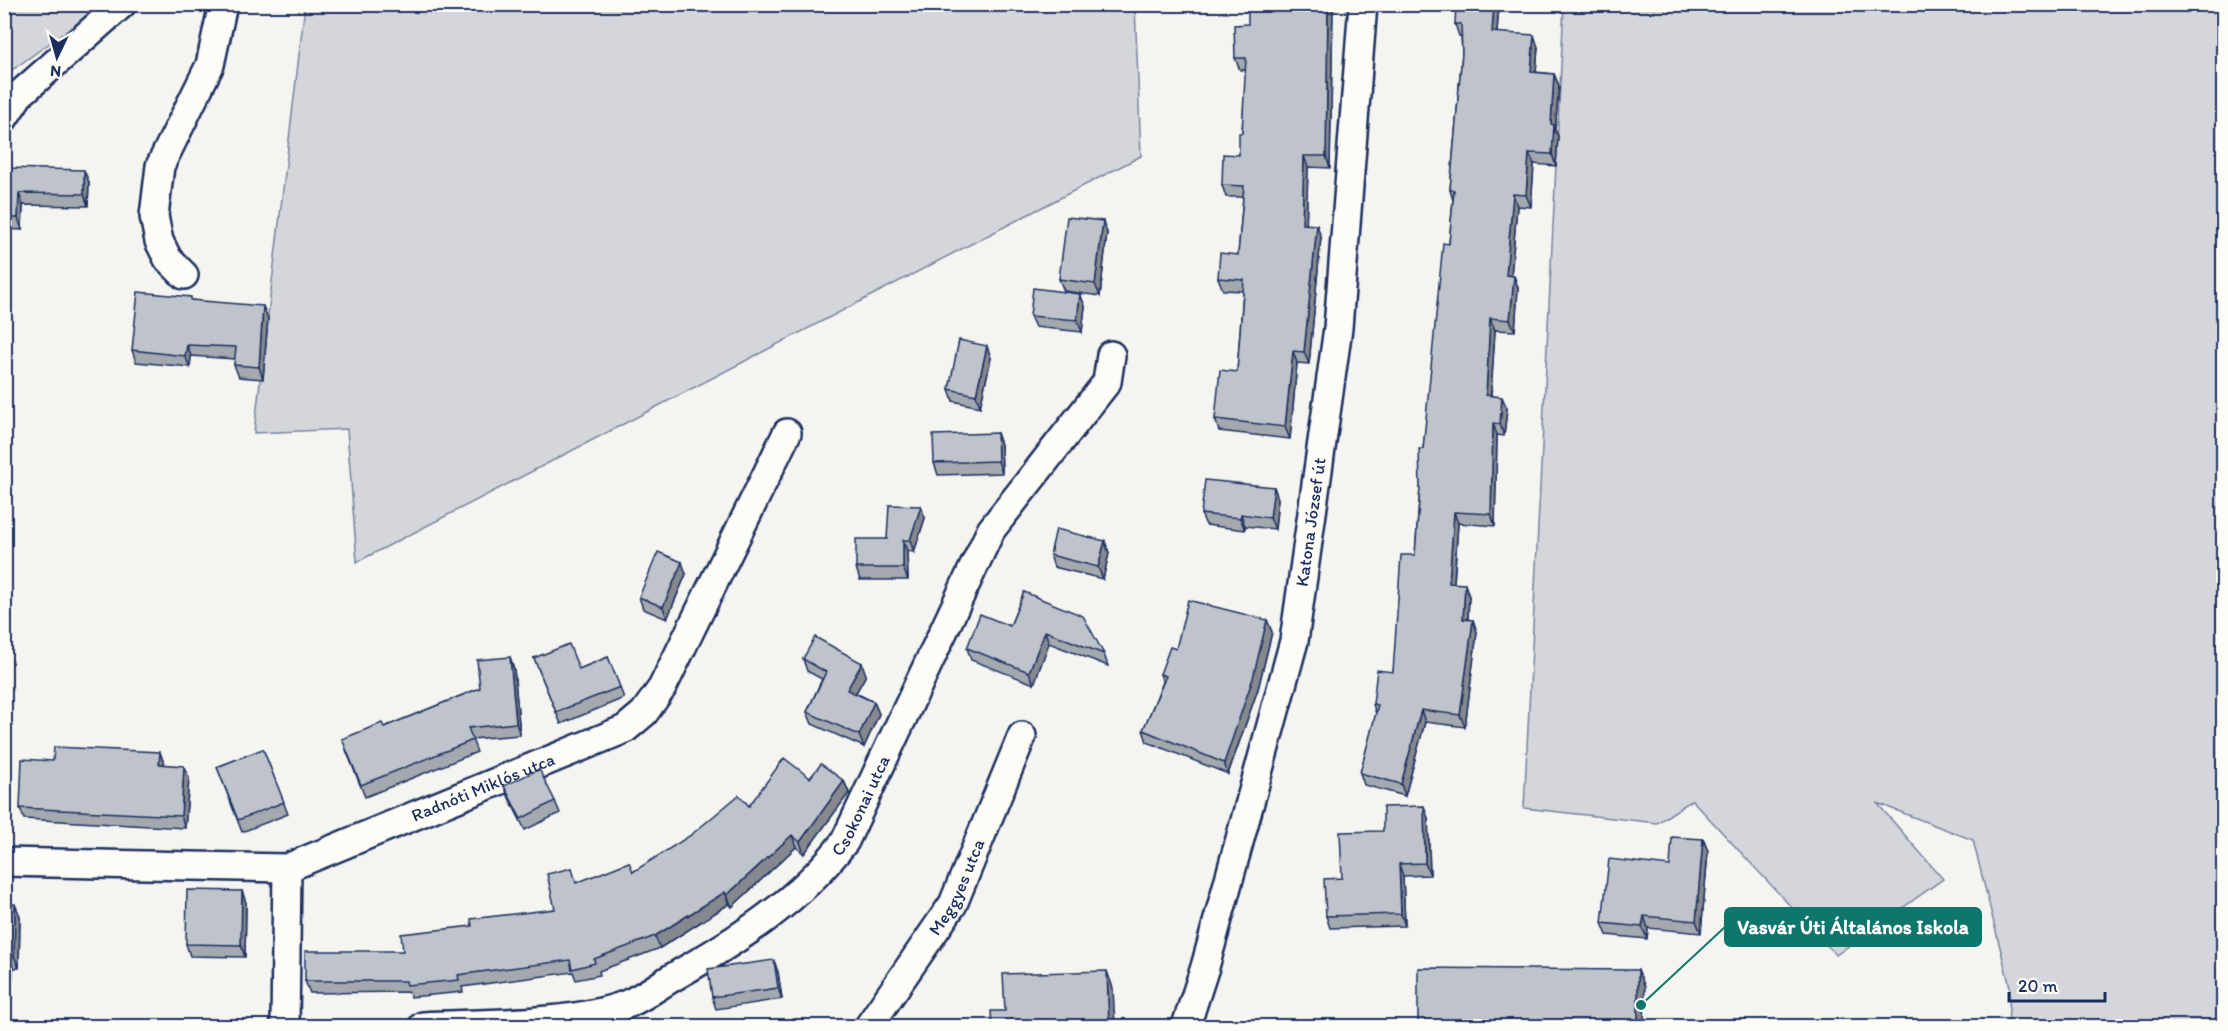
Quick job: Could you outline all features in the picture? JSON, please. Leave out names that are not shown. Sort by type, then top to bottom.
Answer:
[{"type":"street","points":[[4,117],[19,95],[122,4]]},
{"type":"street","points":[[184,274],[168,259],[159,241],[154,216],[160,166],[210,65],[223,4]]},
{"type":"street","name":"Katona József út","points":[[1186,1026],[1205,967],[1294,641],[1338,328],[1363,4]]},
{"type":"street","name":"Csokonai utca","points":[[423,1026],[538,1020],[582,1014],[627,1004],[738,940],[822,873],[845,841],[991,530],[1107,382],[1111,355]]},
{"type":"street","name":"Radnóti Miklós utca","points":[[4,862],[287,868],[625,729],[634,723],[662,688],[787,433]]},
{"type":"street","name":"Meggyes utca","points":[[869,1026],[952,904],[1022,736]]},
{"type":"street","points":[[285,1026],[287,868]]},
{"type":"shaded area","points":[[5,5],[103,5],[5,75]]},
{"type":"shaded area","points":[[305,5],[1135,5],[1141,156],[357,562],[347,429],[254,433]]},
{"type":"shaded area","points":[[1564,5],[2223,5],[2223,1026],[2008,1026],[2010,987],[1973,840],[1877,803],[1943,879],[1836,955],[1692,800],[1657,823],[1524,808]]},
{"type":"building","points":[[1248,4],[1328,4],[1326,156],[1304,156],[1302,224],[1317,225],[1304,352],[1293,351],[1285,427],[1215,419],[1220,370],[1237,372],[1244,280],[1218,278],[1220,253],[1238,255],[1244,186],[1222,185],[1223,154],[1239,155],[1246,58],[1235,58],[1234,25],[1248,24]]},
{"type":"building","points":[[1456,4],[1494,4],[1492,32],[1534,35],[1531,72],[1554,74],[1552,154],[1529,153],[1526,195],[1513,194],[1506,275],[1514,276],[1510,320],[1490,318],[1486,395],[1502,397],[1500,424],[1493,423],[1491,514],[1454,512],[1449,583],[1465,584],[1463,619],[1473,620],[1460,715],[1421,710],[1401,784],[1360,773],[1378,705],[1373,704],[1377,670],[1393,672],[1401,555],[1415,555],[1420,488],[1419,449],[1423,449],[1443,243],[1449,244],[1454,190],[1450,190],[1462,53],[1461,24],[1455,24]]},
{"type":"building","points":[[4,168],[84,170],[84,194],[19,193],[18,218],[4,218]]},
{"type":"building","points":[[1067,217],[1103,221],[1095,284],[1059,279]]},
{"type":"building","points":[[1033,288],[1080,294],[1077,320],[1030,316]]},
{"type":"building","points":[[138,292],[191,297],[191,300],[263,306],[259,367],[234,365],[236,347],[187,345],[185,356],[132,350]]},
{"type":"building","points":[[959,340],[987,346],[976,395],[949,389]]},
{"type":"building","points":[[997,433],[998,461],[934,463],[933,435]]},
{"type":"building","points":[[1205,480],[1274,487],[1270,518],[1241,514],[1240,518],[1201,514]]},
{"type":"building","points":[[889,505],[921,506],[910,540],[903,540],[903,568],[856,568],[856,539],[887,539]]},
{"type":"building","points":[[1056,529],[1105,541],[1098,567],[1050,555]]},
{"type":"building","points":[[658,552],[682,562],[663,607],[639,597]]},
{"type":"building","points":[[1024,592],[1083,616],[1104,654],[1045,631],[1029,672],[967,648],[980,614],[1010,626]]},
{"type":"building","points":[[1188,600],[1267,620],[1253,678],[1224,763],[1143,730],[1166,676],[1160,674],[1170,647],[1176,649]]},
{"type":"building","points":[[815,637],[862,663],[847,690],[874,702],[859,735],[807,712],[826,672],[803,659]]},
{"type":"building","points":[[569,644],[579,669],[608,657],[620,687],[556,712],[534,658]]},
{"type":"building","points":[[510,657],[516,723],[468,728],[473,740],[361,785],[342,739],[382,723],[384,727],[480,688],[477,660]]},
{"type":"building","points":[[54,747],[160,752],[159,764],[184,766],[181,816],[20,808],[22,759],[53,761]]},
{"type":"building","points":[[263,749],[284,802],[238,820],[217,767]]},
{"type":"building","points":[[784,758],[810,778],[821,764],[844,781],[800,842],[792,835],[727,895],[725,892],[655,936],[594,959],[595,963],[572,969],[570,960],[458,975],[459,980],[407,985],[406,981],[305,981],[305,951],[403,951],[401,934],[472,926],[471,919],[555,909],[547,874],[572,868],[576,883],[629,862],[633,872],[691,835],[739,795],[749,806]]},
{"type":"building","points":[[539,769],[555,801],[521,819],[504,786]]},
{"type":"building","points":[[1424,806],[1425,863],[1399,864],[1401,914],[1326,916],[1324,879],[1342,878],[1340,832],[1383,831],[1383,807]]},
{"type":"building","points":[[1672,837],[1703,839],[1696,921],[1644,916],[1642,927],[1602,923],[1609,859],[1670,866]]},
{"type":"building","points":[[187,890],[242,891],[241,945],[186,944]]},
{"type":"building","points":[[4,904],[15,904],[14,956],[9,956],[5,1026]]},
{"type":"building","points":[[774,960],[778,988],[712,997],[708,969]]},
{"type":"building","points":[[1418,968],[1638,970],[1638,1026],[1418,1026]]},
{"type":"building","points":[[1107,971],[1109,1026],[992,1026],[991,1011],[1005,1011],[1003,974]]},
{"type":"building","points":[[239,1021],[239,1026],[184,1026],[184,1022]]},
{"type":"place","name":"Vasvár Úti Általános Iskola","points":[[1641,1005]]}]
